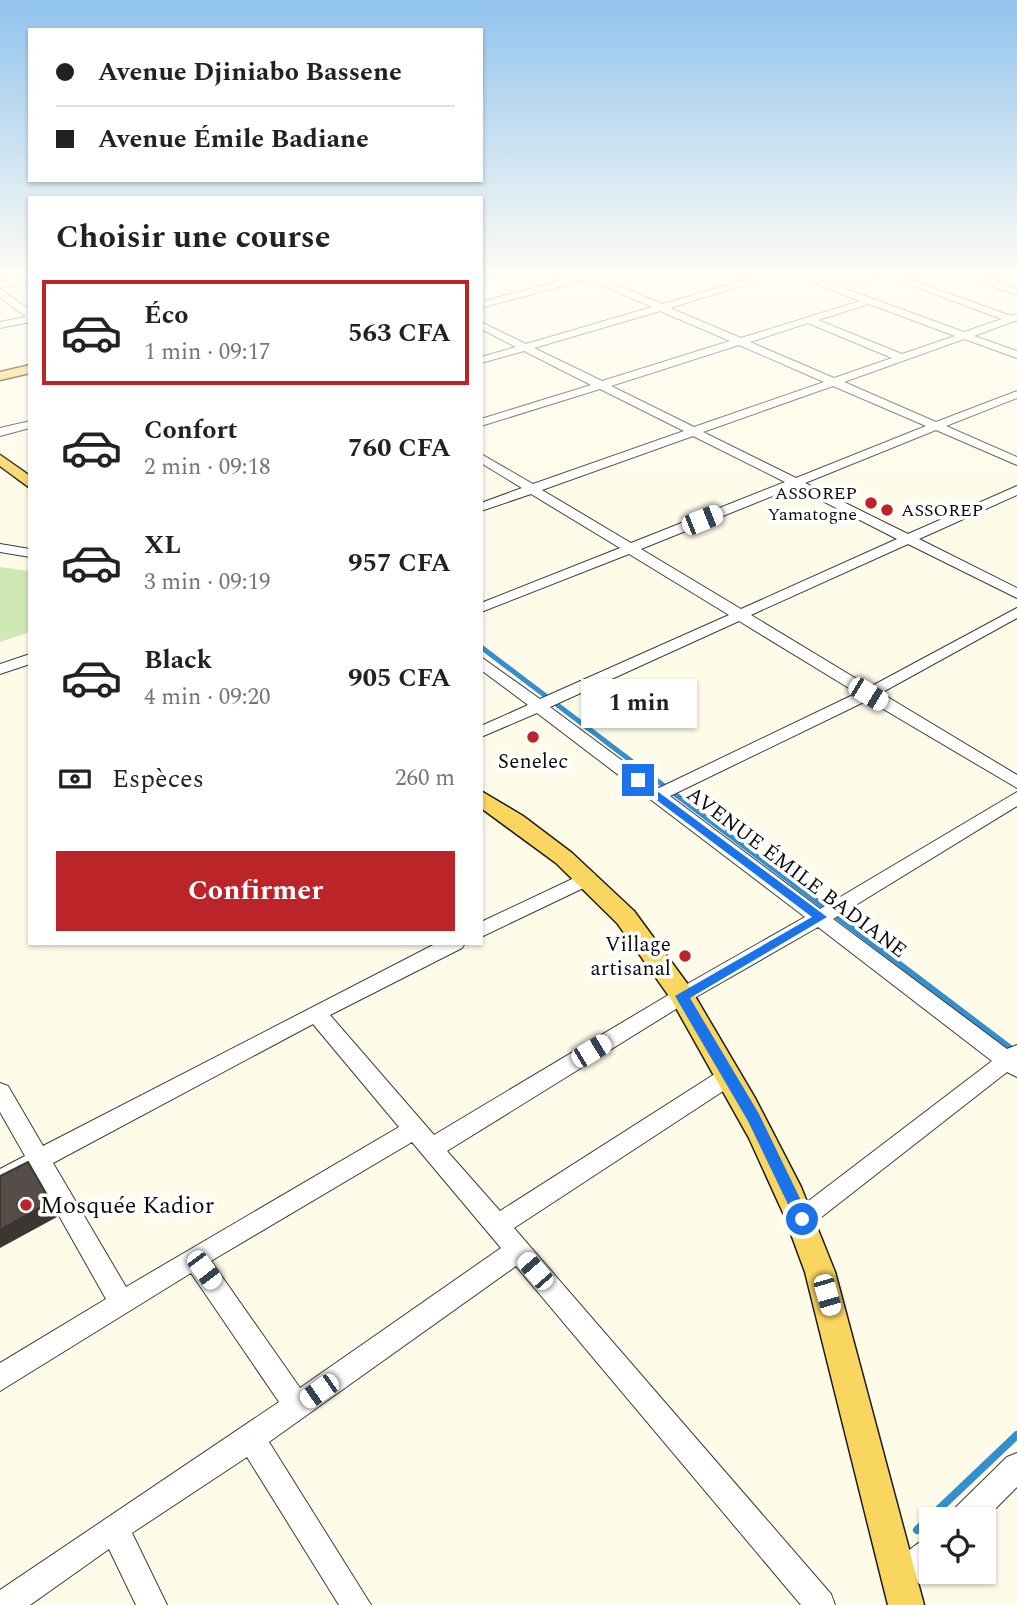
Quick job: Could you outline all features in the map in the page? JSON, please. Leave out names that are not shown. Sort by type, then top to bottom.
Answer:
[{"type":"main road","points":[[0,376],[28,369]]},
{"type":"main road","points":[[0,458],[28,482]]},
{"type":"main road","points":[[483,799],[553,848],[587,877],[629,923],[682,996],[730,1076],[776,1161],[802,1219],[839,1341],[903,1593]]},
{"type":"street","points":[[483,359],[512,351]]},
{"type":"street","points":[[533,351],[1017,594]]},
{"type":"street","points":[[483,423],[709,351]]},
{"type":"street","points":[[763,351],[1017,461]]},
{"type":"street","points":[[884,351],[902,358]]},
{"type":"street","points":[[483,506],[922,351]]},
{"type":"street","points":[[483,607],[1017,394]]},
{"type":"street","points":[[0,432],[28,425]]},
{"type":"street","points":[[483,459],[1017,783]]},
{"type":"street","points":[[483,731],[1017,490]]},
{"type":"street","points":[[0,548],[28,553]]},
{"type":"street","points":[[658,795],[868,694],[1017,612]]},
{"type":"street","points":[[0,668],[28,660]]},
{"type":"street","name":"AVENUE ÉMILE BADIANE","points":[[483,664],[1013,1060]]},
{"type":"street","points":[[432,1148],[1017,798]]},
{"type":"street","points":[[483,929],[587,877]]},
{"type":"street","points":[[0,1180],[451,945]]},
{"type":"street","points":[[316,1013],[814,1603]]},
{"type":"street","points":[[802,1219],[1013,1060]]},
{"type":"street","points":[[497,1226],[730,1076]]},
{"type":"street","points":[[0,1092],[122,1303]]},
{"type":"street","points":[[0,1378],[195,1258],[415,1129]]},
{"type":"street","points":[[4,1605],[114,1528],[298,1406],[517,1251]]},
{"type":"street","points":[[195,1258],[298,1406]]},
{"type":"street","points":[[251,1438],[356,1605]]},
{"type":"street","points":[[976,1507],[1017,1467]]},
{"type":"street","points":[[114,1528],[152,1605]]},
{"type":"street","points":[[903,1593],[919,1569]]},
{"type":"green space","points":[[0,567],[28,571],[28,633],[0,642]]},
{"type":"building","name":"Mosquée Kadior","points":[[28,1162],[51,1202],[0,1230],[0,1176]]},
{"type":"waterway","points":[[483,649],[796,886]]},
{"type":"waterway","points":[[794,884],[1017,1053]]},
{"type":"waterway","points":[[917,1530],[1017,1435]]},
{"type":"place","name":"ASSOREP Yamatogne","points":[[871,503]]},
{"type":"place","name":"ASSOREP","points":[[887,510]]},
{"type":"place","name":"Senelec","points":[[533,737]]},
{"type":"place","name":"Village artisanal","points":[[685,956]]},
{"type":"place","name":"Mosquée Kadior","points":[[26,1205]]},
{"type":"route","points":[[638,780],[821,917],[682,996],[754,1118],[802,1219]]}]
